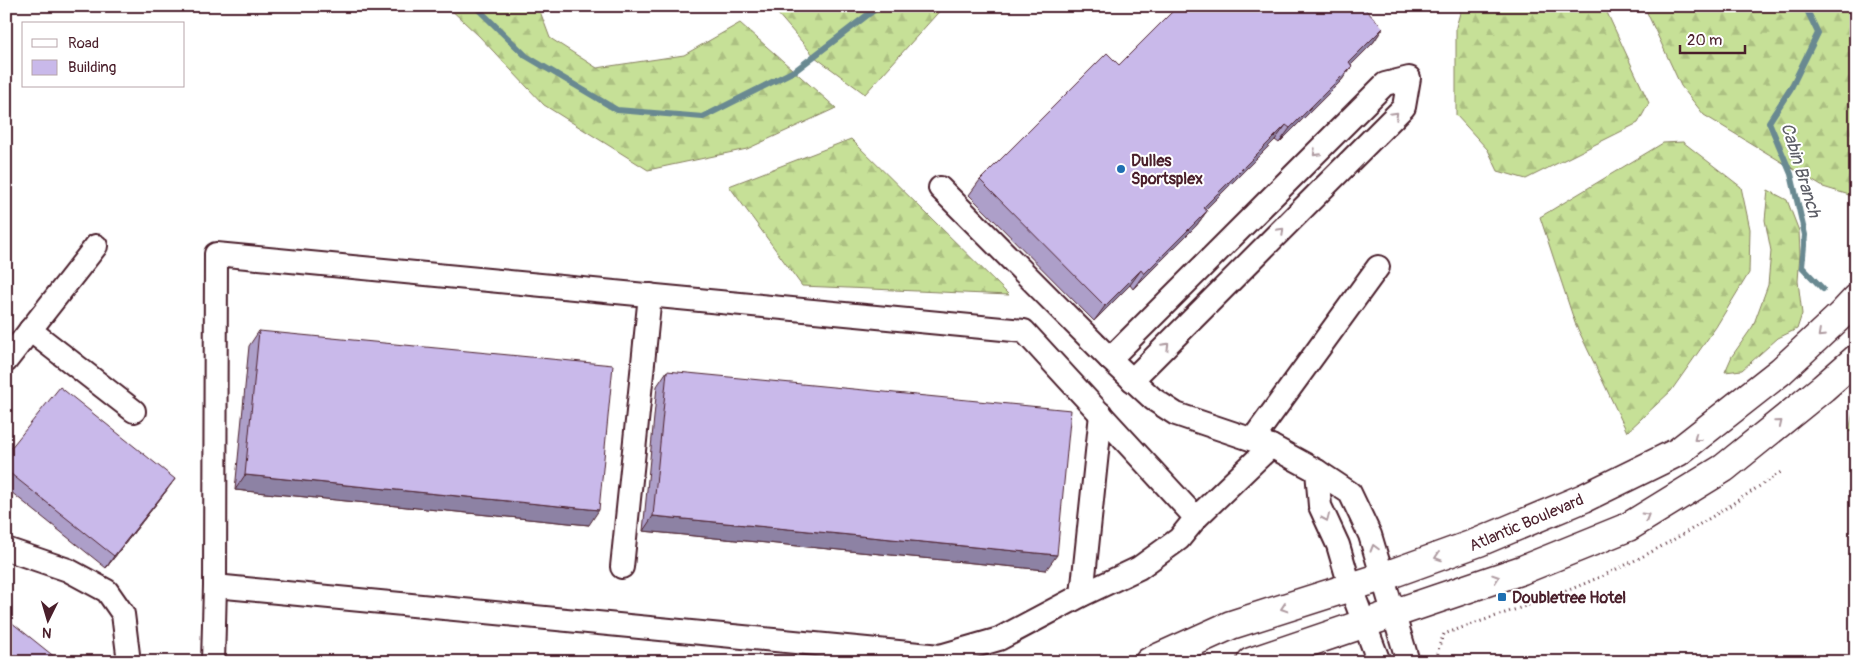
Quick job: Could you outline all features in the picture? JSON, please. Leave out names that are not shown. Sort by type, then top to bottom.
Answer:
[{"type":"main road","name":"Atlantic Boulevard","points":[[1149,662],[1231,625],[1382,577],[1488,539],[1584,498],[1678,452],[1781,371],[1856,300]]},
{"type":"main road","points":[[1252,662],[1522,570],[1628,527],[1724,468],[1856,359]]},
{"type":"lane","points":[[1110,359],[1385,84],[1409,78],[1404,107],[1132,380]]},
{"type":"lane","points":[[940,188],[1153,400],[1176,414],[1262,442],[1317,471],[1350,492],[1370,535],[1408,662]]},
{"type":"lane","points":[[6,361],[96,246]]},
{"type":"lane","points":[[213,662],[216,254],[1024,331],[1196,518]]},
{"type":"lane","points":[[215,586],[938,659],[999,639],[1082,595],[1139,568],[1178,539],[1262,442],[1378,267]]},
{"type":"lane","points":[[622,567],[650,295]]},
{"type":"lane","points":[[30,330],[134,411]]},
{"type":"lane","points":[[1082,595],[1101,414]]},
{"type":"lane","points":[[1317,471],[1320,506],[1338,545],[1350,586],[1378,662]]},
{"type":"lane","points":[[6,549],[68,570],[107,591],[123,614],[129,662]]},
{"type":"path","points":[[1434,662],[1437,659],[1439,646],[1444,634],[1611,572],[1687,532],[1781,472]]},
{"type":"green space","points":[[447,6],[538,6],[550,38],[597,68],[684,55],[740,23],[836,108],[747,149],[648,170],[544,105],[479,36]]},
{"type":"green space","points":[[771,6],[944,6],[865,94],[815,57]]},
{"type":"green space","points":[[1462,6],[1604,6],[1649,103],[1638,123],[1526,179],[1498,171],[1488,150],[1456,115],[1456,27]]},
{"type":"green space","points":[[1644,6],[1856,6],[1856,197],[1823,187],[1704,115],[1681,86]]},
{"type":"green space","points":[[851,139],[1009,295],[802,286],[729,186]]},
{"type":"green space","points":[[1683,142],[1741,187],[1750,229],[1749,273],[1716,327],[1671,391],[1627,432],[1575,323],[1540,217],[1663,143]]},
{"type":"green space","points":[[1768,190],[1787,200],[1799,231],[1798,281],[1802,314],[1797,329],[1778,338],[1742,370],[1725,372],[1732,356],[1753,326],[1768,285],[1771,251],[1765,220]]},
{"type":"green space","points":[[1855,401],[1856,429],[1849,432]]},
{"type":"building","name":"Dulles Sportsplex","points":[[1178,6],[1362,6],[1383,28],[1349,62],[1352,66],[1290,128],[1286,125],[1203,208],[1207,211],[1144,274],[1141,270],[1105,306],[980,180],[1107,53],[1119,65]]},
{"type":"building","points":[[259,331],[613,365],[599,510],[245,475]]},
{"type":"building","points":[[667,371],[1071,410],[1057,555],[653,516]]},
{"type":"building","points":[[60,387],[175,479],[114,556],[6,470],[6,454]]},
{"type":"building","points":[[6,618],[61,662],[6,662]]},
{"type":"waterway","points":[[475,6],[526,56],[617,110],[703,117],[796,70],[874,10],[875,6]]},
{"type":"waterway","name":"Cabin Branch","points":[[1805,6],[1818,33],[1791,88],[1769,122],[1791,174],[1805,235],[1802,267],[1823,289]]},
{"type":"place","name":"Dulles Sportsplex","points":[[1121,169]]},
{"type":"place","name":"Doubletree Hotel","points":[[1502,597]]}]
